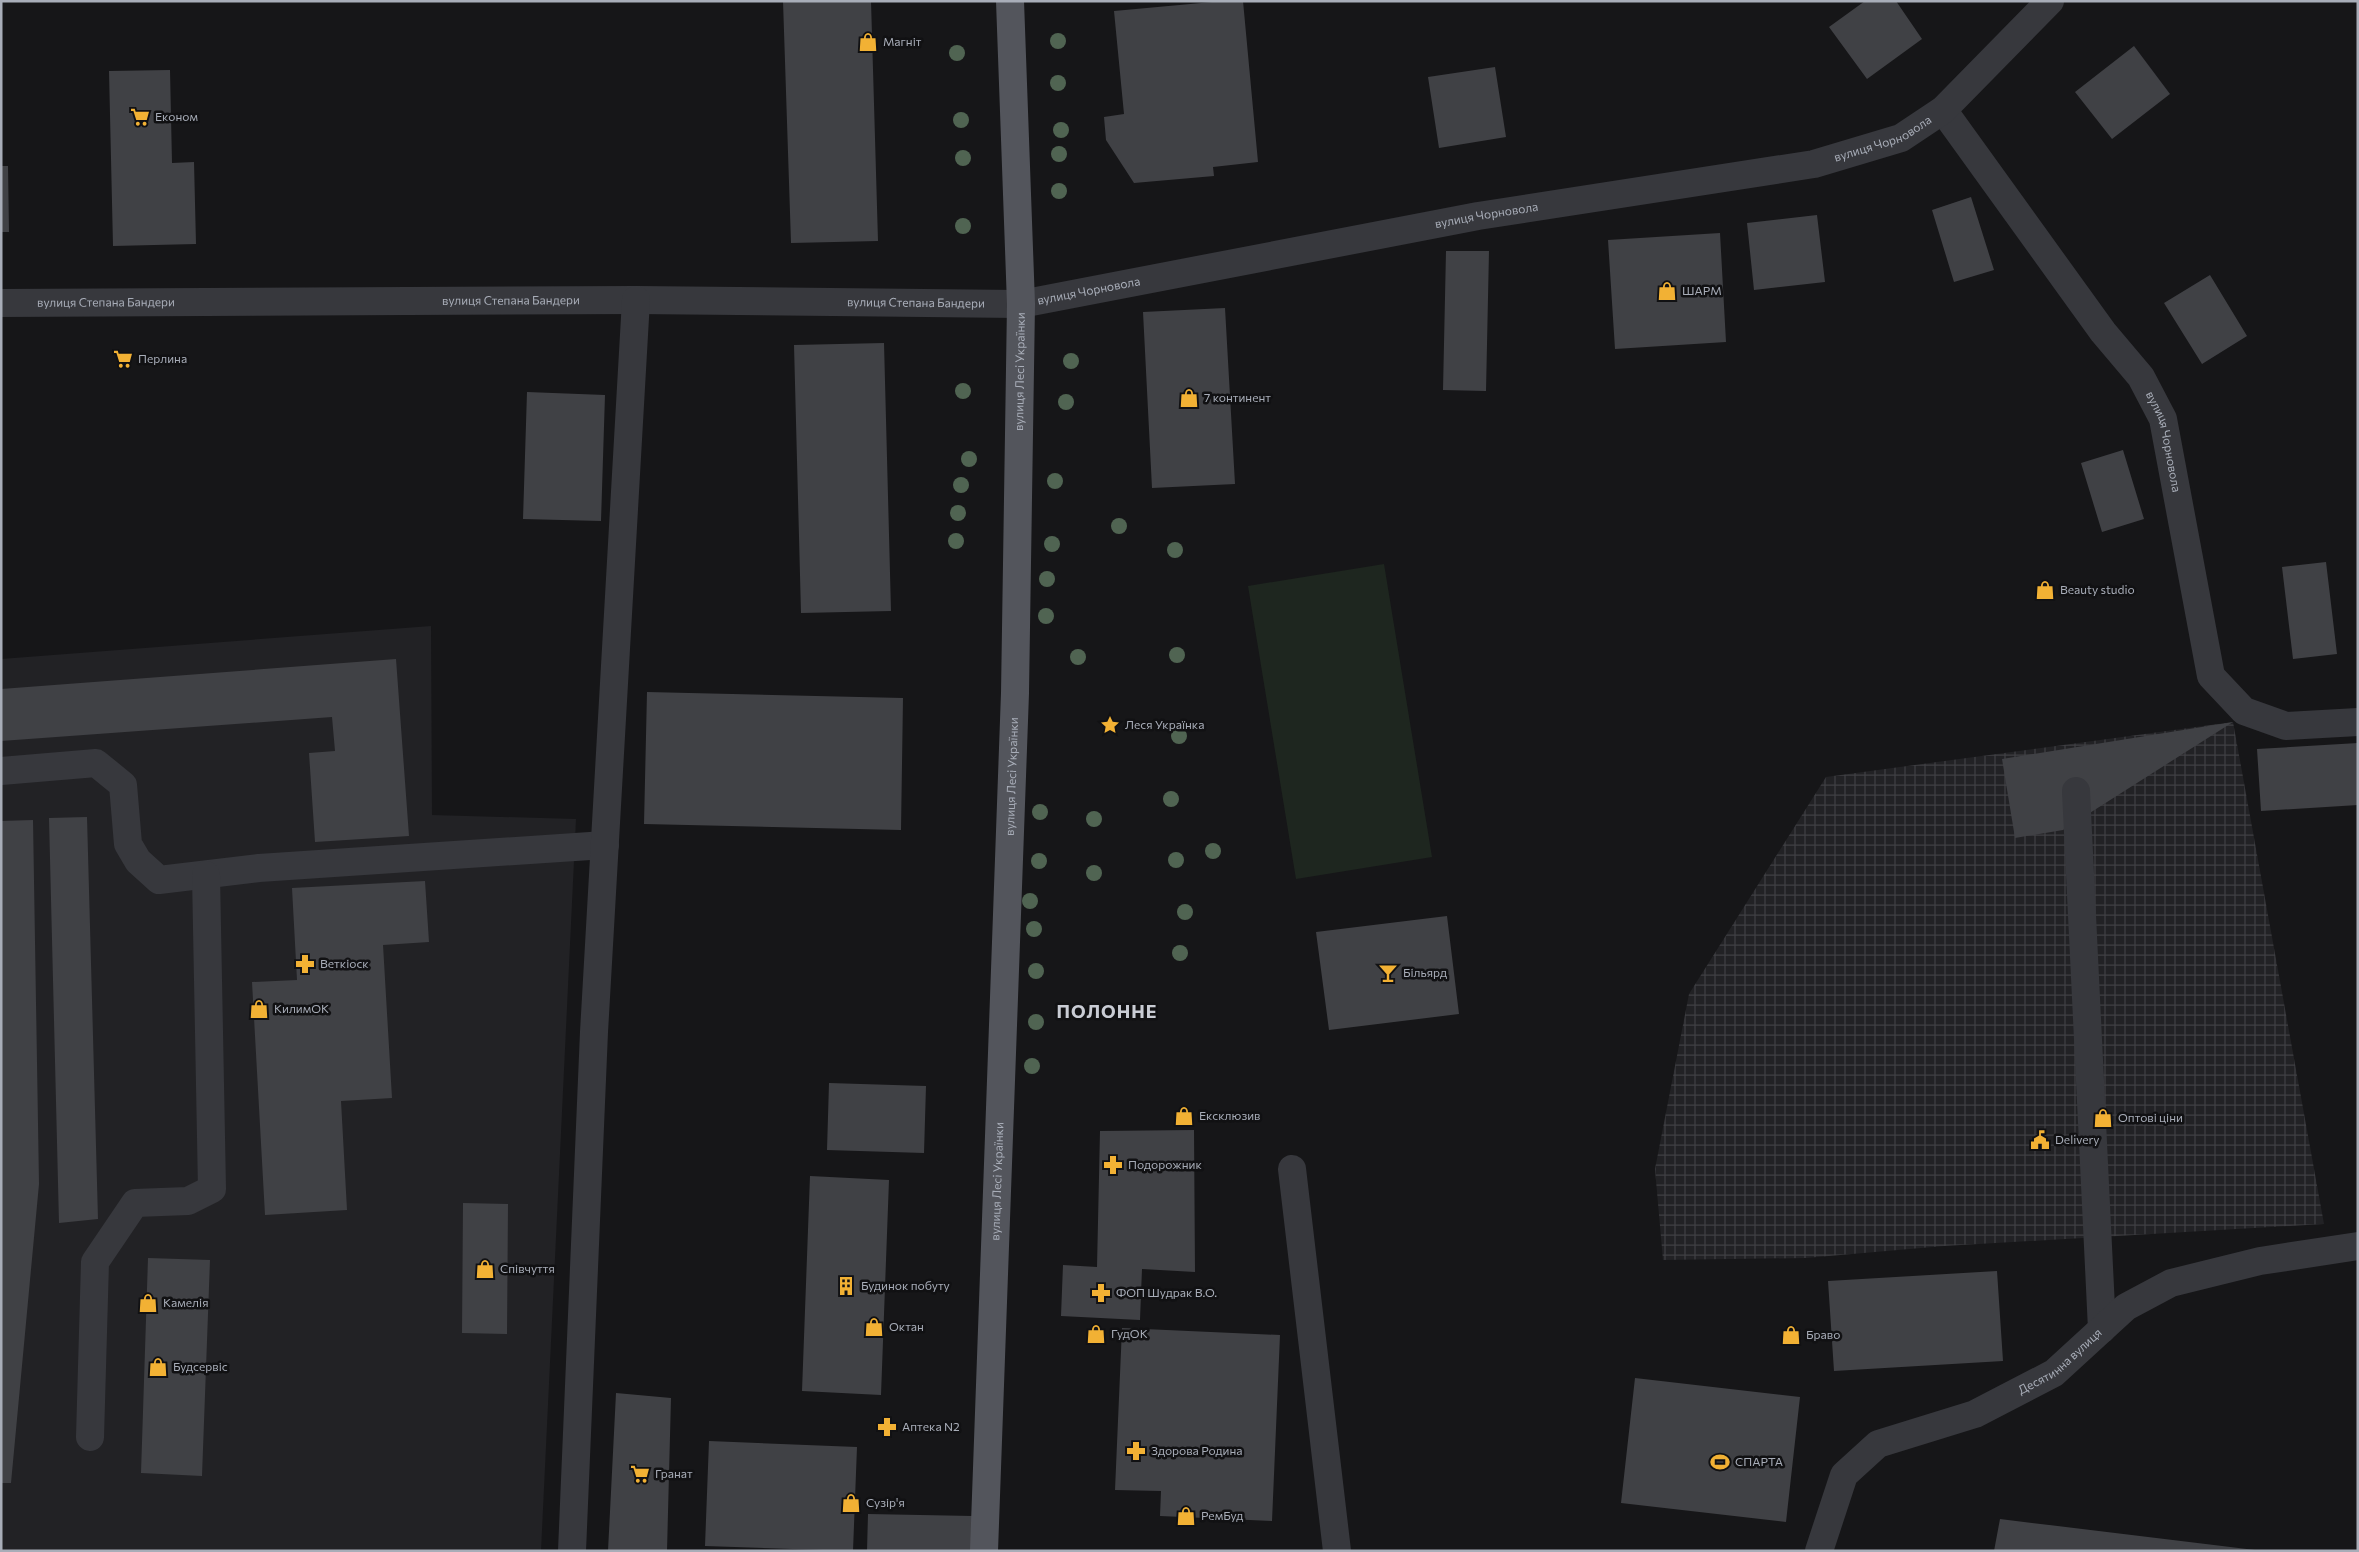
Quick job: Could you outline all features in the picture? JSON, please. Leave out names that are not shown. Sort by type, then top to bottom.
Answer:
[{"type":"main road","name":"вулиця Лесі Українки","points":[[984,1551],[1015,693],[1020,304],[1010,1]]},
{"type":"street","name":"вулиця Чорновола","points":[[1020,304],[1478,216],[1814,164],[1901,138],[1943,110],[2050,1]]},
{"type":"street","name":"вулиця Чорновола","points":[[1943,110],[2103,332],[2141,377],[2163,420],[2211,676],[2244,711],[2286,726],[2358,722]]},
{"type":"street","name":"вулиця Степана Бандери","points":[[1,303],[636,300],[1020,304]]},
{"type":"street","points":[[572,1551],[594,1042],[636,300]]},
{"type":"street","points":[[1,771],[96,763],[123,785],[128,844],[138,861],[159,880],[259,868],[605,845]]},
{"type":"street","points":[[2076,792],[2102,1329]]},
{"type":"street","points":[[90,1437],[95,1262],[135,1203],[188,1201],[212,1189],[206,875]]},
{"type":"street","points":[[1292,1169],[1337,1551]]},
{"type":"street","name":"Десятинна вулиця","points":[[1819,1551],[1844,1475],[1878,1444],[1975,1414],[2054,1373],[2126,1307],[2171,1283],[2260,1261],[2358,1246]]},
{"type":"shaded area","points":[[1384,564],[1432,857],[1296,879],[1248,586]]},
{"type":"shaded area","points":[[431,626],[432,815],[576,819],[541,1551],[1,1551],[1,659]]},
{"type":"shaded area","points":[[2233,722],[2324,1224],[1944,1246],[1806,1258],[1663,1260],[1655,1169],[1689,994],[1826,777]]},
{"type":"building","points":[[783,1],[871,1],[878,241],[791,243]]},
{"type":"building","points":[[1223,1],[1243,1],[1258,162],[1213,167],[1214,176],[1134,183],[1106,140],[1104,117],[1124,114],[1114,11]]},
{"type":"building","points":[[1865,1],[1896,1],[1922,39],[1867,79],[1829,27]]},
{"type":"building","points":[[2134,46],[2170,94],[2112,139],[2075,92]]},
{"type":"building","points":[[1495,67],[1506,137],[1439,148],[1428,77]]},
{"type":"building","name":"Економ","points":[[170,70],[172,163],[194,162],[196,244],[113,246],[109,71]]},
{"type":"building","points":[[1,166],[8,166],[9,232],[1,232]]},
{"type":"building","points":[[1971,197],[1994,270],[1954,282],[1932,210]]},
{"type":"building","points":[[1817,215],[1825,282],[1754,290],[1747,223]]},
{"type":"building","name":"ШАРМ","points":[[1720,233],[1726,342],[1615,349],[1608,240]]},
{"type":"building","points":[[1446,251],[1489,251],[1486,391],[1443,390]]},
{"type":"building","points":[[2210,275],[2247,336],[2202,364],[2164,303]]},
{"type":"building","name":"7 континент","points":[[1225,308],[1235,484],[1152,488],[1143,312]]},
{"type":"building","points":[[884,343],[891,611],[801,613],[794,345]]},
{"type":"building","points":[[527,392],[605,395],[601,521],[523,519]]},
{"type":"building","points":[[2123,450],[2144,519],[2102,532],[2081,463]]},
{"type":"building","points":[[2326,562],[2337,654],[2293,659],[2282,567]]},
{"type":"building","points":[[396,659],[409,836],[315,842],[309,753],[335,751],[332,717],[1,741],[1,689]]},
{"type":"building","points":[[647,692],[903,698],[901,830],[644,824]]},
{"type":"building","points":[[2233,722],[2063,830],[2015,838],[2002,759]]},
{"type":"building","points":[[2358,743],[2358,805],[2261,811],[2257,749]]},
{"type":"building","points":[[87,817],[98,1219],[59,1223],[49,818]]},
{"type":"building","points":[[33,820],[39,1184],[11,1483],[1,1483],[1,821]]},
{"type":"building","points":[[425,881],[429,942],[383,945],[392,1098],[341,1101],[347,1210],[265,1215],[252,982],[297,980],[292,888]]},
{"type":"building","name":"Більярд","points":[[1447,916],[1459,1014],[1329,1030],[1316,932]]},
{"type":"building","points":[[829,1083],[926,1086],[924,1153],[827,1150]]},
{"type":"building","points":[[1194,1130],[1195,1272],[1142,1269],[1140,1320],[1061,1316],[1063,1265],[1097,1267],[1100,1131]]},
{"type":"building","name":"Будинок побуту","points":[[810,1176],[889,1180],[881,1395],[802,1391]]},
{"type":"building","name":"Співчуття","points":[[463,1203],[508,1204],[507,1334],[462,1333]]},
{"type":"building","points":[[148,1258],[210,1260],[202,1476],[141,1473]]},
{"type":"building","points":[[1997,1271],[2003,1361],[1834,1371],[1828,1281]]},
{"type":"building","points":[[1122,1328],[1280,1335],[1272,1521],[1160,1516],[1161,1491],[1115,1490]]},
{"type":"building","points":[[1635,1378],[1800,1397],[1786,1522],[1621,1503]]},
{"type":"building","name":"Гранат","points":[[616,1393],[671,1398],[667,1551],[608,1551]]},
{"type":"building","points":[[709,1441],[857,1447],[853,1551],[705,1546]]},
{"type":"building","points":[[868,1514],[973,1516],[971,1551],[867,1551]]},
{"type":"building","points":[[2000,1519],[2255,1550],[2255,1551],[1994,1551]]},
{"type":"place","name":"Магніт","points":[[868,42]]},
{"type":"place","name":"Економ","points":[[140,117]]},
{"type":"place","name":"ШАРМ","points":[[1667,291]]},
{"type":"place","name":"Перлина","points":[[123,359]]},
{"type":"place","name":"7 континент","points":[[1189,398]]},
{"type":"place","name":"Beauty studio","points":[[2045,590]]},
{"type":"place","name":"Леся Українка","points":[[1110,725]]},
{"type":"place","name":"Веткіоск","points":[[305,964]]},
{"type":"place","name":"Більярд","points":[[1388,973]]},
{"type":"place","name":"КилимОК","points":[[259,1009]]},
{"type":"place","name":"Ексклюзив","points":[[1184,1116]]},
{"type":"place","name":"Оптові ціни","points":[[2103,1118]]},
{"type":"place","name":"Delivery","points":[[2040,1140]]},
{"type":"place","name":"Подорожник","points":[[1113,1165]]},
{"type":"place","name":"Співчуття","points":[[485,1269]]},
{"type":"place","name":"Будинок побуту","points":[[846,1286]]},
{"type":"place","name":"ФОП Шудрак В.О.","points":[[1101,1293]]},
{"type":"place","name":"Камелія","points":[[148,1303]]},
{"type":"place","name":"Октан","points":[[874,1327]]},
{"type":"place","name":"ГудОК","points":[[1096,1334]]},
{"type":"place","name":"Браво","points":[[1791,1335]]},
{"type":"place","name":"Будсервіс","points":[[158,1367]]},
{"type":"place","name":"Аптека N2","points":[[887,1427]]},
{"type":"place","name":"Здорова Родина","points":[[1136,1451]]},
{"type":"place","name":"СПАРТА","points":[[1720,1462]]},
{"type":"place","name":"Гранат","points":[[640,1474]]},
{"type":"place","name":"Сузір'я","points":[[851,1503]]},
{"type":"place","name":"РемБуд","points":[[1186,1516]]},
{"type":"district","name":"ПОЛОННЕ","points":[[1107,1012]]}]
